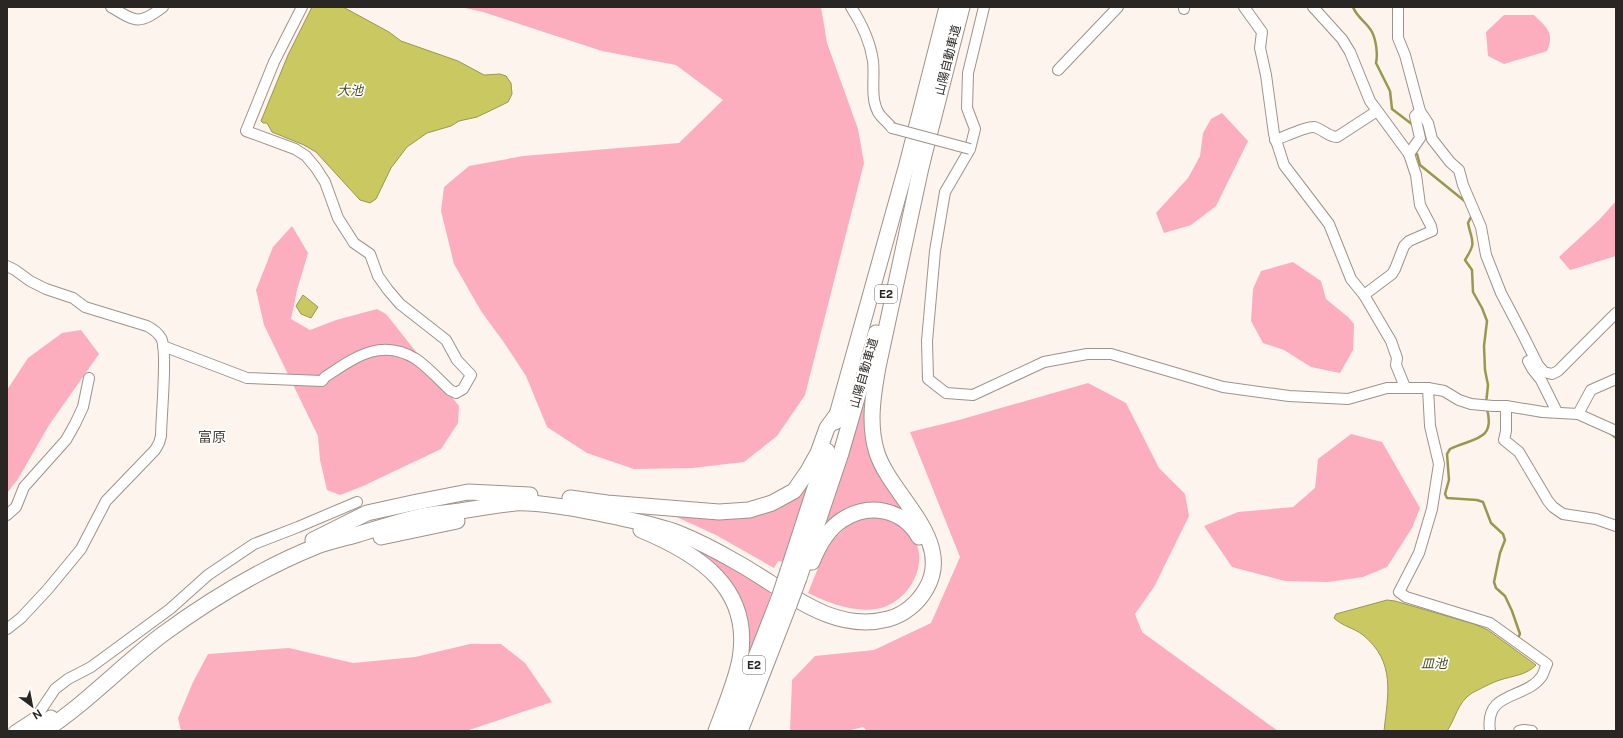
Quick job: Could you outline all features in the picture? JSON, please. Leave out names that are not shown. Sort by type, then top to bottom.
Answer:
[{"type":"highway","name":"山陽自動車道","points":[[797,577],[819,477],[906,168],[947,7]]},
{"type":"highway","name":"山陽自動車道","points":[[727,731],[784,601],[797,577],[839,460],[923,158],[962,7]]},
{"type":"highway","points":[[604,508],[677,533],[737,562],[820,613],[843,620],[861,623],[884,620],[895,617],[907,610],[917,601],[926,590],[931,578],[933,566],[929,539],[921,523],[891,482],[882,465],[876,449],[872,426],[873,394],[923,158]]},
{"type":"highway","points":[[31,731],[55,716],[158,628],[206,596],[262,563],[318,542],[419,517],[516,498],[566,507],[719,512],[749,510],[772,504],[794,490],[808,471],[818,453],[828,428],[838,413]]},
{"type":"highway","points":[[604,508],[678,526],[713,541],[752,562],[807,597],[842,612],[857,614],[872,615],[895,609],[913,595],[920,584],[924,573],[925,561],[920,538],[914,528],[889,511],[864,510],[841,520],[797,577]]},
{"type":"highway","points":[[604,508],[671,544],[701,563],[722,581],[731,595],[739,612],[742,629],[740,660],[716,731]]},
{"type":"highway","points":[[44,731],[59,721],[161,636],[210,601],[318,542]]},
{"type":"highway","name":"山陽自動車道","points":[[740,731],[784,601]]},
{"type":"street","points":[[111,7],[136,20],[149,18],[163,7]]},
{"type":"street","points":[[164,346],[247,378],[322,381],[325,377],[358,356],[376,350],[395,350],[416,359],[450,390],[456,393],[463,389],[471,375],[457,360],[446,340],[400,304],[388,290],[378,276],[370,254],[354,243],[338,218],[325,182],[306,156],[295,149],[246,131],[274,62],[302,7]]},
{"type":"street","points":[[851,7],[868,39],[873,61],[874,94],[878,111],[882,119],[888,122],[892,128],[970,149]]},
{"type":"street","points":[[984,7],[968,73],[967,108],[975,129],[970,149],[945,192],[935,251],[928,341],[928,379],[946,393],[973,395],[1044,362],[1087,354],[1111,354],[1223,386],[1289,396],[1348,399],[1387,388],[1428,388],[1444,391],[1459,400],[1471,404],[1506,409],[1578,414],[1616,431]]},
{"type":"street","points":[[1058,70],[1118,7]]},
{"type":"street","points":[[1244,7],[1262,32],[1260,48],[1266,75],[1275,140],[1284,165],[1329,224],[1351,278],[1364,295],[1391,341],[1397,358],[1396,365],[1405,387]]},
{"type":"street","points":[[1313,7],[1342,39],[1350,52],[1370,101],[1409,154],[1416,175],[1420,205],[1432,226],[1432,231],[1409,241],[1404,246],[1392,274],[1364,295]]},
{"type":"street","points":[[1398,7],[1398,38],[1405,55],[1420,111],[1428,123],[1432,139],[1459,170],[1463,185],[1481,227],[1486,255],[1501,292],[1524,334],[1527,345],[1538,365],[1544,372],[1552,374],[1558,371],[1616,313]]},
{"type":"street","points":[[1275,140],[1306,128],[1315,127],[1329,136],[1338,137],[1377,111]]},
{"type":"street","points":[[1409,154],[1420,138],[1416,116],[1420,111]]},
{"type":"street","points":[[7,266],[46,290],[74,298],[85,307],[135,321],[147,326],[155,331],[162,339],[164,346],[161,436],[159,443],[155,450],[106,501],[81,549],[22,618],[7,629]]},
{"type":"street","points":[[1527,345],[1527,358],[1533,370],[1542,380],[1557,412]]},
{"type":"street","points":[[7,515],[16,508],[24,486],[69,435],[83,407],[89,378]]},
{"type":"street","points":[[1578,414],[1591,390],[1616,379]]},
{"type":"street","points":[[1428,388],[1430,426],[1439,464],[1432,509],[1419,553],[1399,592],[1406,597],[1490,623],[1547,664],[1542,676],[1534,683],[1498,703],[1493,709],[1489,722],[1490,731]]},
{"type":"street","points":[[1506,409],[1506,431],[1504,440],[1519,452],[1544,495],[1553,507],[1563,514],[1596,519],[1616,526]]},
{"type":"street","points":[[14,731],[37,716],[55,689],[68,678],[91,667],[170,609],[208,575],[247,548],[358,502]]},
{"type":"street","points":[[1518,731],[1532,731]]},
{"type":"shaded area","points":[[461,7],[821,7],[827,43],[858,129],[864,163],[805,395],[777,436],[744,462],[692,468],[634,469],[587,453],[547,427],[526,376],[481,311],[454,264],[441,211],[444,187],[469,166],[523,156],[679,143],[723,100],[676,65],[602,51],[483,12]]},
{"type":"shaded area","points":[[1504,15],[1534,15],[1550,34],[1547,51],[1504,64],[1488,56],[1486,32]]},
{"type":"shaded area","points":[[1222,113],[1248,141],[1216,206],[1191,225],[1164,233],[1156,213],[1188,178],[1200,156],[1203,133],[1211,119]]},
{"type":"shaded area","points":[[1616,201],[1616,256],[1570,270],[1559,257],[1600,219]]},
{"type":"shaded area","points":[[292,226],[308,253],[297,290],[291,319],[310,330],[336,320],[377,309],[386,314],[459,406],[458,423],[441,449],[363,486],[340,495],[327,490],[320,460],[318,436],[264,325],[256,290],[273,247]]},
{"type":"shaded area","points":[[1293,262],[1321,281],[1326,299],[1348,317],[1354,324],[1353,350],[1340,373],[1311,367],[1284,350],[1263,343],[1251,321],[1253,289],[1261,271]]},
{"type":"shaded area","points":[[81,330],[99,354],[49,425],[18,479],[7,493],[7,390],[28,358],[62,333]]},
{"type":"shaded area","points":[[1088,383],[1126,403],[1159,468],[1185,494],[1189,516],[1154,587],[1135,614],[1142,632],[1278,731],[867,731],[863,727],[847,731],[790,731],[792,680],[815,656],[874,650],[931,623],[960,557],[910,432],[959,420]]},
{"type":"shaded area","points":[[864,404],[868,406],[867,425],[911,514],[894,509],[823,528],[835,497]]},
{"type":"shaded area","points":[[1351,434],[1382,442],[1420,508],[1412,528],[1387,567],[1363,577],[1328,582],[1285,581],[1232,567],[1204,526],[1238,512],[1293,507],[1315,488],[1318,459]]},
{"type":"shaded area","points":[[811,475],[785,562],[778,561],[774,568],[716,535],[670,514],[731,516]]},
{"type":"shaded area","points":[[872,515],[894,519],[912,535],[918,546],[918,569],[914,581],[907,591],[887,606],[867,610],[836,605],[808,593],[822,558],[833,540],[851,522]]},
{"type":"shaded area","points":[[663,535],[703,551],[768,589],[771,595],[750,657],[743,655],[742,609]]},
{"type":"shaded area","points":[[470,644],[501,644],[525,663],[552,702],[466,731],[181,731],[178,718],[193,682],[208,654],[289,648],[353,663],[415,657]]},
{"type":"water","name":"大池","points":[[312,7],[343,7],[389,32],[401,41],[458,61],[484,75],[500,74],[506,76],[511,83],[512,94],[508,102],[477,117],[459,121],[451,126],[427,133],[407,147],[391,168],[376,199],[370,203],[360,200],[316,152],[304,145],[272,132],[267,123],[263,123],[261,121],[288,55]]},
{"type":"water","points":[[303,295],[318,307],[311,318],[301,314],[296,306]]},
{"type":"water","name":"皿池","points":[[1387,600],[1474,624],[1488,630],[1536,665],[1524,673],[1497,681],[1472,693],[1463,701],[1447,731],[1384,731],[1388,691],[1385,667],[1381,656],[1374,645],[1363,635],[1334,618],[1336,614]]},
{"type":"waterway","points":[[1353,7],[1373,35],[1377,51],[1376,63],[1390,91],[1392,109],[1413,125]]},
{"type":"waterway","points":[[1417,154],[1420,165],[1467,203]]},
{"type":"waterway","points":[[1472,215],[1468,223],[1472,238],[1472,245],[1465,260],[1472,270],[1473,292],[1487,321],[1484,346],[1485,370],[1488,385],[1486,404]]},
{"type":"waterway","points":[[1487,409],[1489,420],[1488,428],[1485,433],[1480,437],[1450,449],[1447,454],[1449,480],[1445,494],[1447,498],[1477,500],[1483,502],[1491,523],[1503,534],[1505,540],[1500,553],[1494,582],[1496,588],[1505,596],[1512,611],[1520,634],[1517,640]]},
{"type":"waterway","points":[[1538,416],[1551,417]]},
{"type":"waterway","points":[[1610,433],[1616,438]]},
{"type":"district","name":"富原","points":[[212,437]]}]
